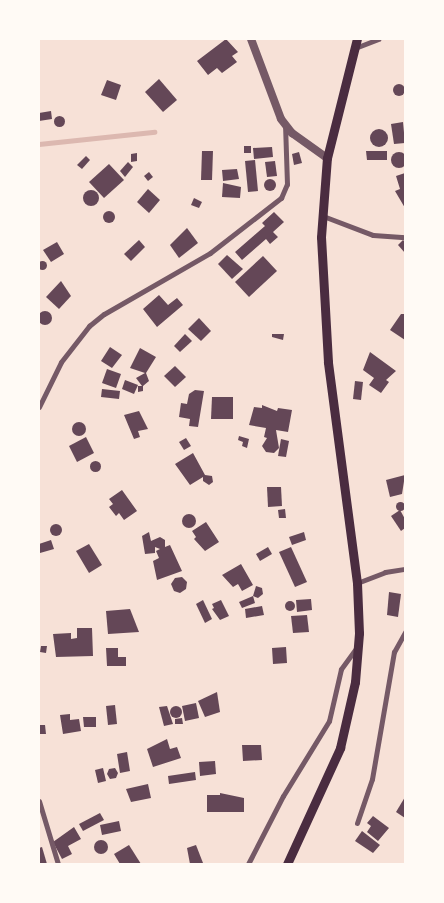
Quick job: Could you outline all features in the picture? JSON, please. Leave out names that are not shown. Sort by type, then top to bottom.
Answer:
[{"type":"main road","points":[[287,864],[340,748],[350,716],[358,646],[357,583],[322,305],[323,216],[327,158],[357,39]]},
{"type":"street","points":[[39,407],[61,362],[89,326],[104,314],[210,253],[282,198],[287,184],[285,124],[252,39]]},
{"type":"street","points":[[354,49],[378,39]]},
{"type":"street","points":[[285,124],[305,145],[327,158]]},
{"type":"street","points":[[323,216],[374,235],[405,238]]},
{"type":"street","points":[[357,583],[385,572],[405,569]]},
{"type":"street","points":[[357,823],[372,779],[394,652],[405,632]]},
{"type":"street","points":[[248,864],[284,796],[329,721],[342,669],[358,646]]},
{"type":"street","points":[[39,800],[58,864]]},
{"type":"building","points":[[226,39],[238,52],[232,56],[237,62],[222,73],[217,68],[208,75],[197,61]]},
{"type":"building","points":[[159,79],[177,100],[163,112],[145,92]]},
{"type":"building","points":[[107,80],[121,85],[116,100],[101,95]]},
{"type":"building","points":[[397,84],[401,84],[405,90],[401,96],[397,96],[393,92],[393,88]]},
{"type":"building","points":[[51,111],[52,119],[39,121],[39,113]]},
{"type":"building","points":[[59,115],[65,121],[59,127],[53,121]]},
{"type":"building","points":[[403,122],[405,143],[394,144],[391,124]]},
{"type":"building","points":[[379,129],[385,132],[388,138],[385,144],[379,147],[373,144],[370,138],[373,132]]},
{"type":"building","points":[[244,146],[251,146],[251,153],[244,153]]},
{"type":"building","points":[[272,147],[273,157],[254,159],[253,148]]},
{"type":"building","points":[[202,151],[213,151],[212,180],[201,180]]},
{"type":"building","points":[[366,151],[387,151],[387,160],[367,160]]},
{"type":"building","points":[[299,152],[302,163],[294,165],[292,154]]},
{"type":"building","points":[[399,152],[405,154],[407,160],[405,166],[399,168],[393,166],[391,160],[393,154]]},
{"type":"building","points":[[137,153],[137,161],[131,162],[131,154]]},
{"type":"building","points":[[86,156],[90,160],[82,169],[77,165]]},
{"type":"building","points":[[255,160],[258,191],[248,192],[245,161]]},
{"type":"building","points":[[275,161],[277,176],[267,177],[265,162]]},
{"type":"building","points":[[128,162],[133,167],[125,177],[120,171]]},
{"type":"building","points":[[109,164],[124,180],[104,198],[89,182]]},
{"type":"building","points":[[237,169],[239,179],[223,181],[222,170]]},
{"type":"building","points":[[149,172],[153,177],[148,181],[144,176]]},
{"type":"building","points":[[405,173],[405,208],[395,191],[400,189],[396,176]]},
{"type":"building","points":[[270,179],[276,185],[270,191],[264,185]]},
{"type":"building","points":[[223,183],[241,187],[240,198],[222,197]]},
{"type":"building","points":[[148,189],[160,200],[149,213],[137,202]]},
{"type":"building","points":[[91,190],[97,192],[99,198],[97,204],[91,206],[85,204],[83,198],[85,192]]},
{"type":"building","points":[[194,198],[202,202],[199,208],[191,205]]},
{"type":"building","points":[[107,211],[111,211],[115,217],[111,223],[107,223],[103,219],[103,215]]},
{"type":"building","points":[[274,212],[284,222],[273,232],[278,237],[270,244],[266,239],[242,260],[235,252],[265,226],[262,223]]},
{"type":"building","points":[[187,228],[198,243],[179,258],[170,245]]},
{"type":"building","points":[[139,240],[145,247],[131,261],[124,254]]},
{"type":"building","points":[[403,240],[405,242],[405,253],[398,245]]},
{"type":"building","points":[[57,242],[64,254],[51,262],[43,250]]},
{"type":"building","points":[[227,255],[243,269],[232,279],[218,264]]},
{"type":"building","points":[[263,256],[277,271],[249,297],[235,282]]},
{"type":"building","points":[[42,261],[46,265],[42,269],[38,265]]},
{"type":"building","points":[[61,281],[71,296],[59,309],[46,297]]},
{"type":"building","points":[[159,295],[168,305],[177,298],[183,305],[157,327],[143,309]]},
{"type":"building","points":[[45,311],[50,313],[52,318],[50,323],[45,325],[40,323],[38,318],[40,313]]},
{"type":"building","points":[[401,314],[405,314],[405,340],[390,330]]},
{"type":"building","points":[[199,318],[211,331],[201,341],[188,329]]},
{"type":"building","points":[[185,334],[192,341],[180,352],[174,346]]},
{"type":"building","points":[[272,334],[284,334],[283,340],[272,337]]},
{"type":"building","points":[[110,347],[122,355],[112,368],[101,361]]},
{"type":"building","points":[[140,348],[156,357],[146,373],[149,381],[143,386],[143,391],[138,392],[138,386],[142,386],[136,378],[145,373],[130,368]]},
{"type":"building","points":[[370,352],[396,371],[386,380],[389,382],[381,393],[369,385],[374,378],[363,370]]},
{"type":"building","points":[[175,366],[186,377],[175,387],[164,376]]},
{"type":"building","points":[[107,369],[121,374],[116,388],[102,383]]},
{"type":"building","points":[[125,380],[138,385],[134,394],[122,389]]},
{"type":"building","points":[[355,381],[363,382],[361,400],[353,399]]},
{"type":"building","points":[[102,389],[120,391],[119,399],[101,397]]},
{"type":"building","points":[[195,390],[204,391],[198,427],[189,426],[190,419],[179,417],[181,403],[187,404],[189,394]]},
{"type":"building","points":[[212,397],[233,397],[233,419],[211,419]]},
{"type":"building","points":[[262,405],[277,411],[278,408],[292,410],[288,432],[276,430],[279,448],[274,453],[266,452],[262,446],[267,438],[264,437],[266,428],[249,425],[254,407],[262,408]]},
{"type":"building","points":[[139,411],[148,429],[138,431],[140,437],[134,439],[124,415]]},
{"type":"building","points":[[79,422],[84,424],[86,429],[84,434],[79,436],[74,434],[72,429],[74,424]]},
{"type":"building","points":[[239,436],[249,439],[247,448],[242,446],[243,442],[238,440]]},
{"type":"building","points":[[86,437],[94,453],[77,462],[69,446]]},
{"type":"building","points":[[186,438],[191,446],[184,450],[179,442]]},
{"type":"building","points":[[281,439],[289,441],[286,457],[278,456]]},
{"type":"building","points":[[193,453],[205,475],[212,476],[213,482],[209,485],[203,481],[203,477],[190,485],[175,464]]},
{"type":"building","points":[[93,461],[97,461],[100,466],[99,470],[93,471],[90,468],[90,464]]},
{"type":"building","points":[[405,475],[402,494],[390,497],[386,480]]},
{"type":"building","points":[[267,487],[281,487],[282,506],[268,507]]},
{"type":"building","points":[[122,490],[137,511],[124,520],[119,513],[116,516],[109,507],[113,504],[109,499]]},
{"type":"building","points":[[400,502],[404,506],[400,510],[396,506]]},
{"type":"building","points":[[285,509],[286,518],[279,518],[278,510]]},
{"type":"building","points":[[400,510],[405,519],[405,528],[401,531],[391,516]]},
{"type":"building","points":[[186,514],[192,514],[196,521],[192,528],[186,528],[182,524],[182,518]]},
{"type":"building","points":[[206,522],[219,542],[205,551],[194,539],[196,537],[192,531]]},
{"type":"building","points":[[56,524],[62,530],[56,536],[50,530]]},
{"type":"building","points":[[149,532],[151,541],[160,537],[165,540],[165,547],[170,545],[182,571],[157,580],[153,561],[159,558],[156,551],[160,549],[155,547],[155,553],[145,554],[142,536]]},
{"type":"building","points":[[304,532],[306,540],[292,545],[289,537]]},
{"type":"building","points":[[51,540],[54,549],[40,553],[39,544]]},
{"type":"building","points":[[89,544],[102,565],[89,573],[76,551]]},
{"type":"building","points":[[268,547],[272,554],[260,561],[256,554]]},
{"type":"building","points":[[291,547],[307,582],[295,587],[279,552]]},
{"type":"building","points":[[241,564],[253,585],[242,591],[238,584],[233,587],[222,575]]},
{"type":"building","points":[[182,577],[187,582],[186,589],[180,593],[174,591],[171,584],[175,578]]},
{"type":"building","points":[[256,586],[262,588],[263,594],[258,598],[253,596]]},
{"type":"building","points":[[389,592],[401,594],[398,617],[387,615]]},
{"type":"building","points":[[253,596],[255,603],[242,608],[239,602]]},
{"type":"building","points":[[311,599],[312,610],[297,612],[296,600]]},
{"type":"building","points":[[203,600],[212,619],[205,623],[196,604]]},
{"type":"building","points":[[221,600],[229,616],[220,620],[212,609],[214,608],[212,604]]},
{"type":"building","points":[[290,601],[295,606],[290,611],[285,606]]},
{"type":"building","points":[[262,606],[264,615],[246,618],[245,609]]},
{"type":"building","points":[[130,609],[139,632],[108,634],[106,611]]},
{"type":"building","points":[[307,615],[309,632],[293,633],[291,616]]},
{"type":"building","points":[[77,628],[92,628],[93,656],[56,657],[53,634],[71,633],[71,639],[77,638]]},
{"type":"building","points":[[41,646],[47,646],[46,653],[40,652]]},
{"type":"building","points":[[286,647],[287,663],[273,664],[272,648]]},
{"type":"building","points":[[106,648],[118,648],[118,657],[126,657],[126,666],[107,666]]},
{"type":"building","points":[[217,692],[220,712],[205,717],[198,701]]},
{"type":"building","points":[[196,703],[199,718],[185,721],[182,706]]},
{"type":"building","points":[[115,705],[117,724],[108,725],[106,706]]},
{"type":"building","points":[[167,706],[173,724],[164,726],[159,707]]},
{"type":"building","points":[[176,706],[182,712],[176,718],[170,712]]},
{"type":"building","points":[[70,714],[70,720],[79,719],[81,731],[63,734],[60,715]]},
{"type":"building","points":[[83,717],[96,717],[96,727],[84,727]]},
{"type":"building","points":[[182,718],[183,724],[175,724],[175,719]]},
{"type":"building","points":[[40,725],[45,725],[46,734],[40,734]]},
{"type":"building","points":[[167,739],[170,749],[177,747],[181,758],[153,767],[147,749]]},
{"type":"building","points":[[242,745],[261,745],[262,760],[243,761]]},
{"type":"building","points":[[127,752],[130,771],[120,773],[117,754]]},
{"type":"building","points":[[215,761],[216,774],[200,776],[199,762]]},
{"type":"building","points":[[103,768],[106,781],[98,783],[95,770]]},
{"type":"building","points":[[115,768],[118,773],[116,778],[110,779],[107,774],[109,769]]},
{"type":"building","points":[[195,772],[196,780],[169,784],[168,776]]},
{"type":"building","points":[[148,784],[151,798],[131,802],[126,789]]},
{"type":"building","points":[[220,793],[244,798],[244,812],[207,812],[207,795],[220,795]]},
{"type":"building","points":[[405,797],[405,818],[396,812]]},
{"type":"building","points":[[100,813],[104,820],[83,831],[79,824]]},
{"type":"building","points":[[373,816],[389,828],[378,841],[367,832],[371,826],[367,823]]},
{"type":"building","points":[[119,821],[121,831],[102,835],[100,825]]},
{"type":"building","points":[[74,827],[81,839],[68,846],[72,854],[62,859],[53,842]]},
{"type":"building","points":[[362,831],[380,845],[373,853],[355,841]]},
{"type":"building","points":[[101,840],[106,842],[108,847],[106,852],[101,854],[96,852],[94,847],[96,842]]},
{"type":"building","points":[[129,845],[141,864],[120,864],[114,854]]},
{"type":"building","points":[[196,845],[203,863],[190,864],[187,848]]},
{"type":"building","points":[[42,847],[47,864],[39,864],[39,848]]},
{"type":"waterway","points":[[39,144],[154,132]]}]
